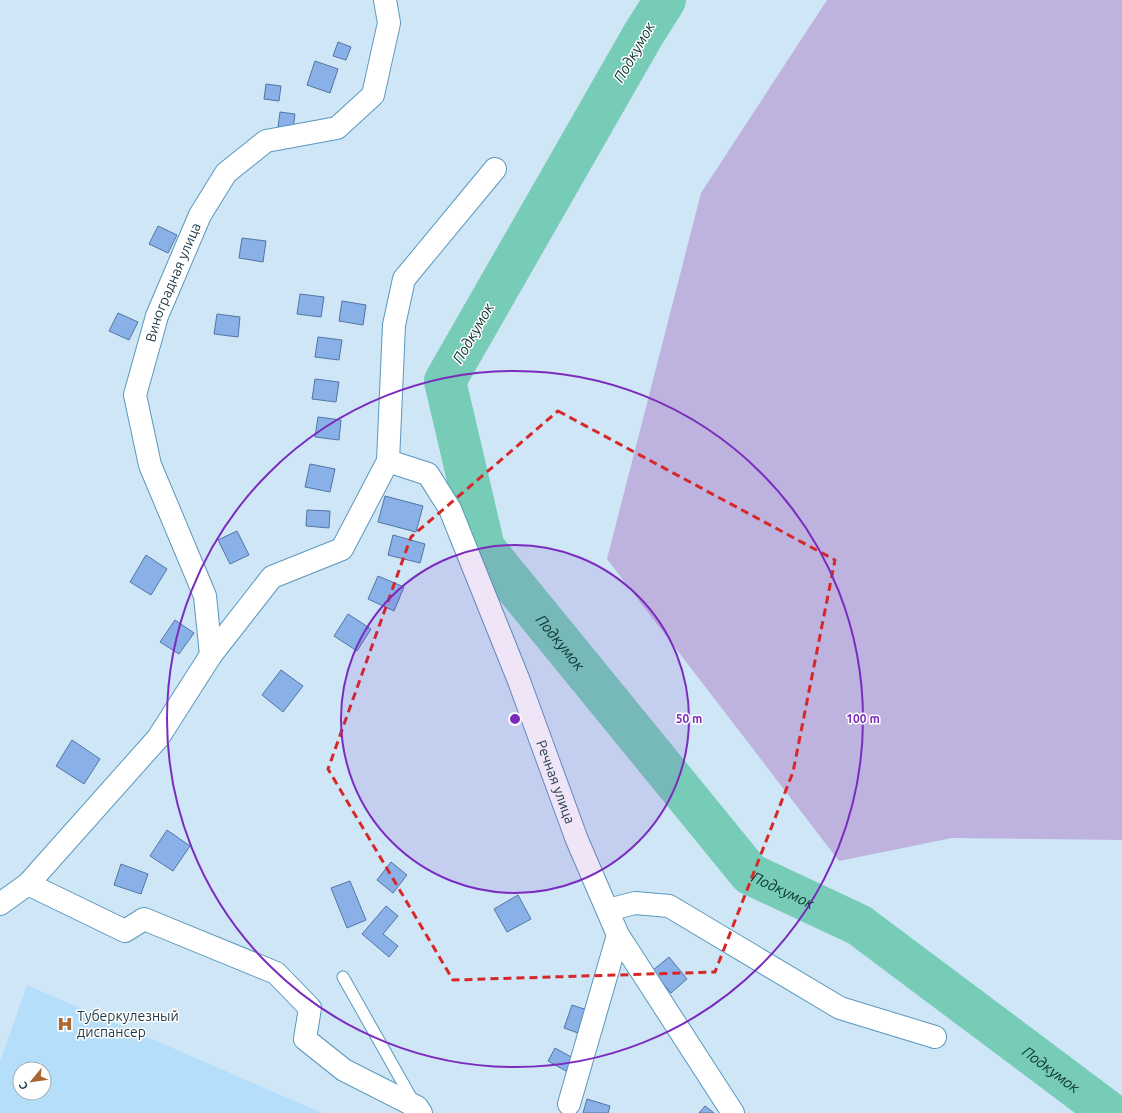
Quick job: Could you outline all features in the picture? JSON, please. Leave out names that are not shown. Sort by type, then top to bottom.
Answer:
[{"type":"street","name":"Виноградная улица","points":[[211,655],[205,596],[150,465],[135,395],[157,316],[200,216],[226,173],[266,141],[337,128],[373,96],[388,23],[385,0]]},
{"type":"street","points":[[0,904],[28,884],[158,738],[211,655],[272,577],[342,549],[388,461],[394,325],[404,280],[495,169]]},
{"type":"street","name":"Речная улица","points":[[388,461],[428,474],[450,509],[519,681],[577,840],[618,935],[732,1113]]},
{"type":"street","points":[[28,884],[125,930],[144,919],[276,973],[310,1008],[305,1039],[344,1070],[419,1110]]},
{"type":"street","points":[[608,910],[636,903],[669,906],[840,1008],[935,1037]]},
{"type":"street","points":[[569,1104],[618,935]]},
{"type":"lane","points":[[343,977],[419,1110]]},
{"type":"highlighted area","points":[[558,411],[835,560],[793,772],[715,972],[453,980],[328,769],[411,537]]},
{"type":"shaded area","points":[[827,0],[1122,0],[1122,840],[952,838],[839,861],[607,559],[701,193]]},
{"type":"shaded area","name":"Туберкулезный диспансер","points":[[27,985],[322,1113],[0,1113],[0,1062]]},
{"type":"building","points":[[338,42],[351,47],[346,60],[333,56]]},
{"type":"building","points":[[315,61],[338,69],[330,93],[307,85]]},
{"type":"building","points":[[266,84],[281,86],[279,101],[264,99]]},
{"type":"building","points":[[280,112],[295,114],[293,129],[278,127]]},
{"type":"building","points":[[158,226],[177,235],[168,253],[149,244]]},
{"type":"building","points":[[242,238],[266,241],[263,262],[239,258]]},
{"type":"building","points":[[300,294],[324,297],[321,317],[297,314]]},
{"type":"building","points":[[342,301],[366,305],[363,325],[339,321]]},
{"type":"building","points":[[118,313],[138,322],[129,340],[109,331]]},
{"type":"building","points":[[217,314],[240,317],[238,337],[214,334]]},
{"type":"building","points":[[318,337],[342,340],[339,360],[315,357]]},
{"type":"building","points":[[315,379],[339,382],[336,402],[312,399]]},
{"type":"building","points":[[318,417],[341,420],[339,440],[315,437]]},
{"type":"building","points":[[310,464],[335,469],[330,492],[305,487]]},
{"type":"building","points":[[385,496],[423,506],[416,532],[378,522]]},
{"type":"building","points":[[307,510],[330,511],[329,528],[306,526]]},
{"type":"building","points":[[237,531],[249,555],[230,564],[218,540]]},
{"type":"building","points":[[393,535],[425,544],[420,563],[388,555]]},
{"type":"building","points":[[146,555],[167,569],[151,595],[130,582]]},
{"type":"building","points":[[378,576],[404,587],[394,611],[368,599]]},
{"type":"building","points":[[348,614],[371,629],[357,651],[334,636]]},
{"type":"building","points":[[175,620],[194,633],[179,654],[160,642]]},
{"type":"building","points":[[281,670],[303,686],[283,712],[262,695]]},
{"type":"building","points":[[72,740],[100,759],[84,784],[56,766]]},
{"type":"building","points":[[167,830],[190,846],[173,871],[150,856]]},
{"type":"building","points":[[391,862],[407,875],[393,893],[377,880]]},
{"type":"building","points":[[121,864],[148,874],[141,894],[114,885]]},
{"type":"building","points":[[350,881],[366,920],[347,928],[331,888]]},
{"type":"building","points":[[518,895],[531,919],[507,932],[494,909]]},
{"type":"building","points":[[386,906],[398,916],[383,934],[398,946],[389,957],[362,934]]},
{"type":"building","points":[[669,957],[687,979],[671,993],[652,971]]},
{"type":"building","points":[[572,1005],[587,1010],[578,1033],[564,1028]]},
{"type":"building","points":[[555,1048],[573,1058],[566,1071],[548,1061]]},
{"type":"building","points":[[587,1099],[610,1106],[608,1113],[583,1113]]},
{"type":"building","points":[[705,1106],[714,1113],[699,1113]]},
{"type":"waterway","name":"Подкумок","points":[[665,0],[643,35],[445,381],[484,548],[750,874],[859,925],[1110,1113]]},
{"type":"place","name":"Туберкулезный диспансер","points":[[65,1024]]}]
